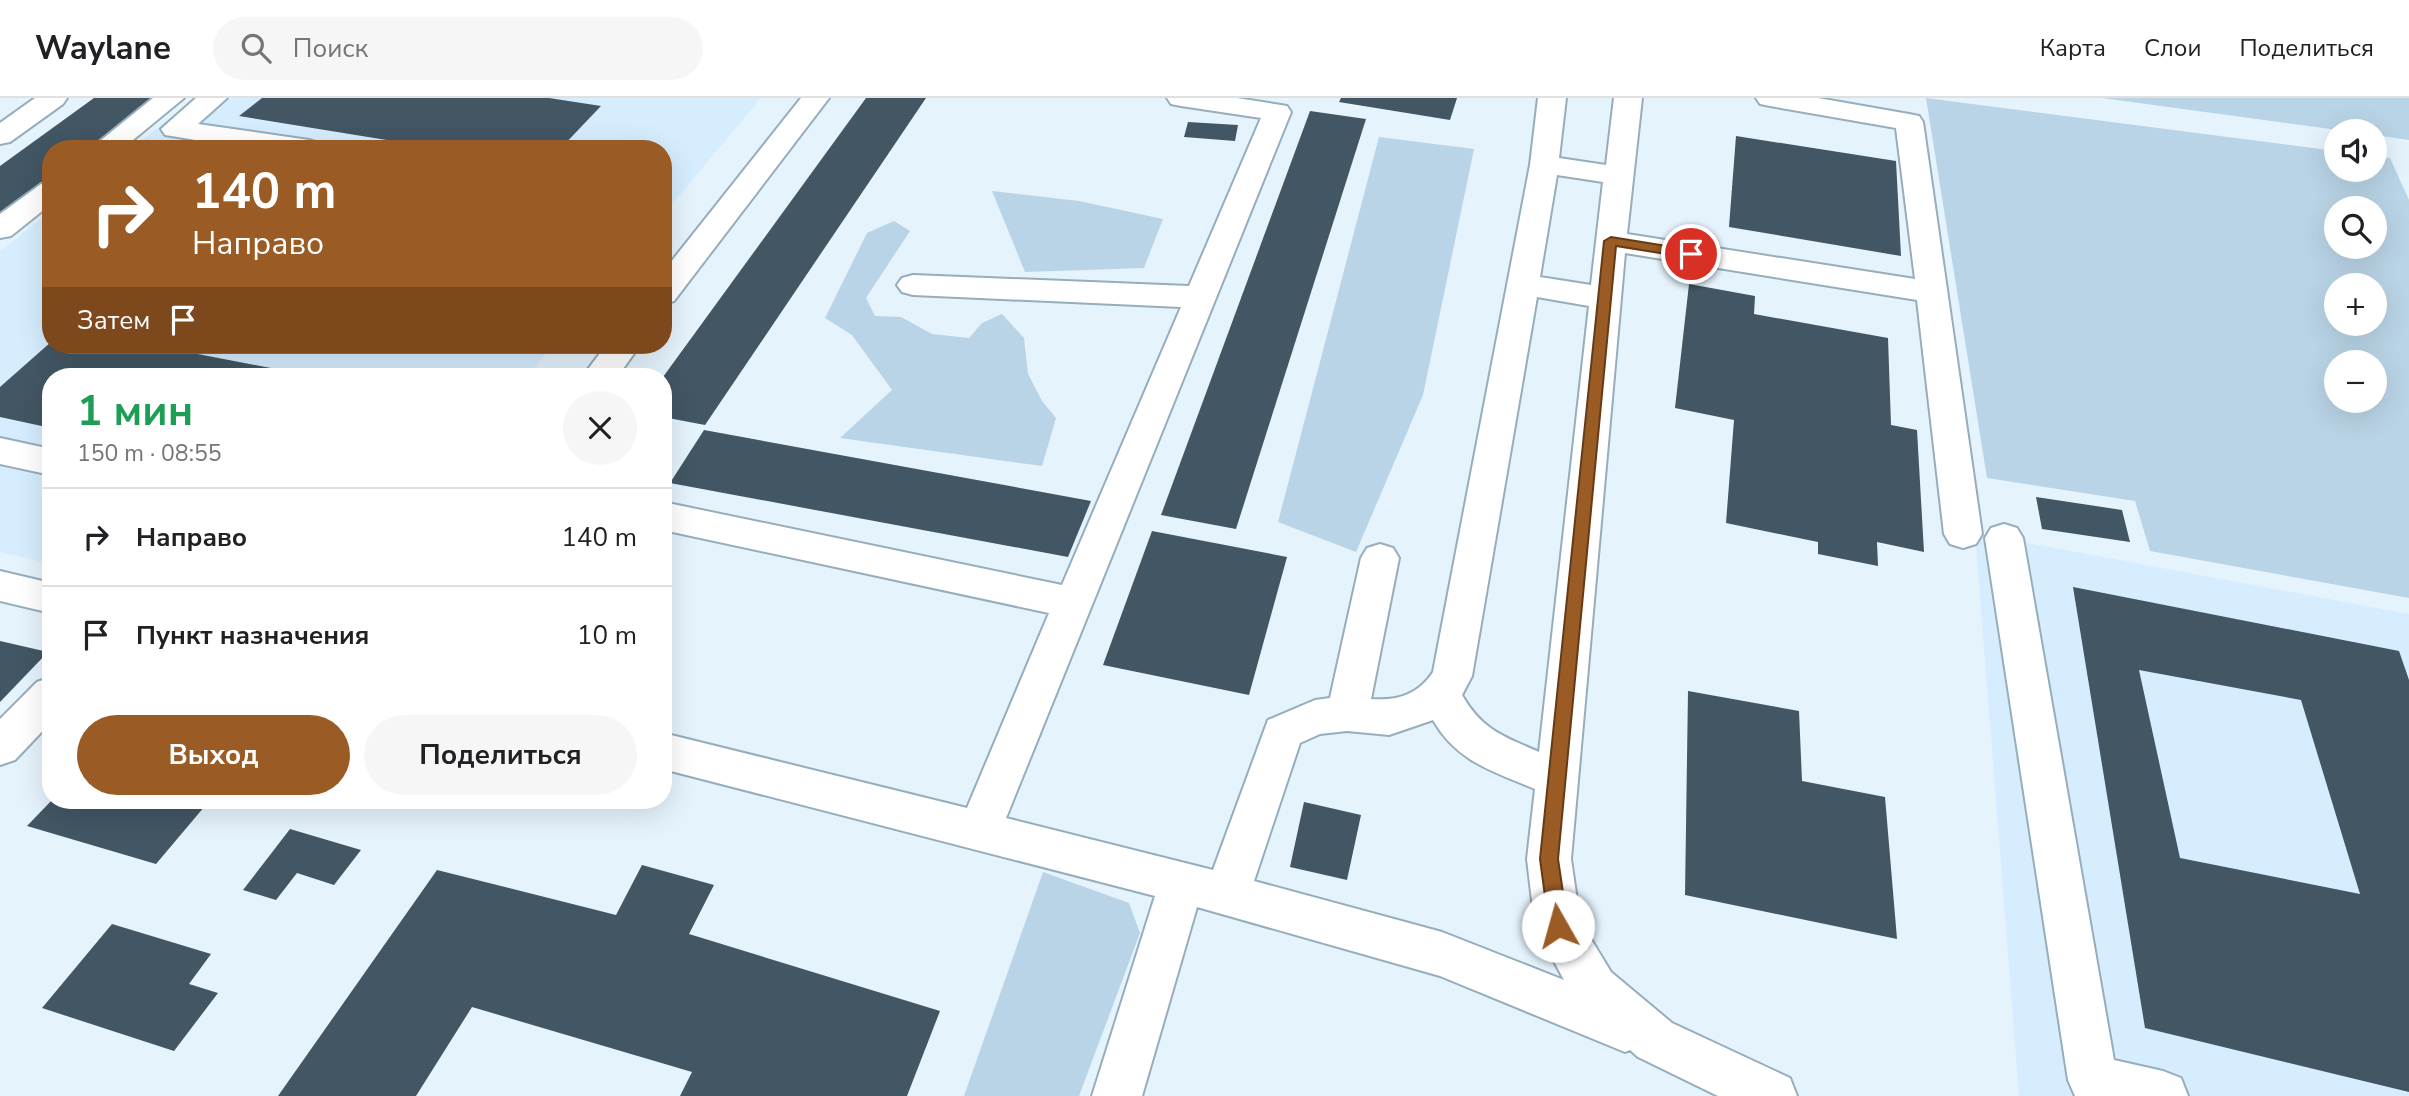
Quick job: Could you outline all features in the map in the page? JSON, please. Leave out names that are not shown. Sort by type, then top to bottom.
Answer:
[{"type":"street","points":[[0,136],[53,98]]},
{"type":"street","points":[[116,140],[170,98]]},
{"type":"street","points":[[214,98],[175,130],[246,140]]},
{"type":"street","points":[[672,282],[815,98]]},
{"type":"street","points":[[979,831],[1073,603],[1129,477],[1199,297],[1277,112],[1181,98]]},
{"type":"street","points":[[1227,894],[1283,732],[1315,717],[1347,714],[1389,718],[1425,706],[1440,695],[1452,676],[1544,166],[1552,98]]},
{"type":"street","points":[[1628,98],[1605,298],[1549,859],[1558,926],[1594,988],[1655,1040]]},
{"type":"street","points":[[1770,98],[1909,122],[1932,292],[1984,536],[2093,1088],[2163,1096]]},
{"type":"street","points":[[1544,166],[1619,175]]},
{"type":"street","points":[[0,229],[42,197]]},
{"type":"street","points":[[1611,241],[1932,292]]},
{"type":"street","points":[[913,285],[1199,297]]},
{"type":"street","points":[[1523,285],[1605,298]]},
{"type":"street","points":[[606,368],[617,354]]},
{"type":"street","points":[[0,452],[42,460]]},
{"type":"street","points":[[672,518],[1073,603]]},
{"type":"street","points":[[1347,714],[1380,558]]},
{"type":"street","points":[[0,586],[42,596]]},
{"type":"street","points":[[1440,695],[1459,728],[1483,747],[1557,779]]},
{"type":"street","points":[[0,747],[42,703]]},
{"type":"street","points":[[672,753],[1227,894],[1442,954],[1655,1040],[1772,1096]]},
{"type":"street","points":[[1117,1096],[1182,883]]},
{"type":"shaded area","points":[[195,98],[761,98],[672,204],[672,140],[142,140]]},
{"type":"shaded area","points":[[1926,98],[2324,149],[2324,182],[2387,182],[2387,158],[2390,158],[2409,200],[2409,598],[2150,551],[2135,501],[1987,478]]},
{"type":"shaded area","points":[[2102,98],[2409,98],[2409,140],[2387,137],[2387,119],[2324,119],[2324,128]]},
{"type":"shaded area","points":[[1379,137],[1474,149],[1423,395],[1356,552],[1278,522]]},
{"type":"shaded area","points":[[992,191],[1079,201],[1163,219],[1144,268],[1025,272]]},
{"type":"shaded area","points":[[42,218],[42,354],[546,354],[534,368],[42,368],[42,562],[0,552],[0,251]]},
{"type":"shaded area","points":[[894,221],[910,231],[866,298],[875,316],[901,317],[932,334],[969,338],[982,323],[1002,314],[1024,338],[1028,374],[1042,401],[1056,418],[1042,466],[840,438],[892,390],[852,335],[825,318],[867,233]]},
{"type":"shaded area","points":[[1975,533],[2409,614],[2409,1096],[2019,1096]]},
{"type":"shaded area","points":[[1043,872],[1129,903],[1140,933],[1079,1096],[964,1096]]},
{"type":"building","points":[[94,98],[155,98],[100,140],[42,140],[42,184],[0,215],[0,166]]},
{"type":"building","points":[[262,98],[549,98],[601,106],[569,140],[387,140],[239,116]]},
{"type":"building","points":[[866,98],[926,98],[705,425],[672,419],[672,368],[670,368]]},
{"type":"building","points":[[1341,98],[1457,98],[1450,120],[1339,102]]},
{"type":"building","points":[[1310,111],[1366,119],[1236,529],[1161,515]]},
{"type":"building","points":[[1188,122],[1238,125],[1235,141],[1184,137]]},
{"type":"building","points":[[1736,136],[1896,161],[1901,256],[1729,227]]},
{"type":"building","points":[[1689,284],[1755,296],[1754,314],[1888,338],[1891,425],[1917,430],[1924,552],[1877,542],[1878,566],[1818,554],[1818,542],[1726,523],[1734,420],[1675,408]]},
{"type":"building","points":[[42,350],[42,354],[198,354],[270,368],[42,368],[42,426],[0,417],[0,387]]},
{"type":"building","points":[[704,430],[1091,501],[1068,557],[672,483]]},
{"type":"building","points":[[2036,497],[2122,510],[2130,542],[2042,529]]},
{"type":"building","points":[[1152,531],[1287,557],[1249,695],[1103,665]]},
{"type":"building","points":[[2073,587],[2399,651],[2409,680],[2409,1092],[2145,1028]],"holes":[[[2139,670],[2301,700],[2360,894],[2180,858]]]},
{"type":"building","points":[[0,641],[42,651],[42,658],[0,702]]},
{"type":"building","points":[[1688,691],[1799,711],[1802,781],[1885,797],[1897,939],[1685,895]]},
{"type":"building","points":[[1304,802],[1361,815],[1347,880],[1290,867]]},
{"type":"building","points":[[43,809],[202,809],[156,864],[27,826]]},
{"type":"building","points":[[290,829],[361,850],[334,885],[297,873],[276,900],[243,890]]},
{"type":"building","points":[[642,865],[714,885],[689,934],[940,1011],[907,1096],[680,1096],[692,1072],[472,1007],[416,1096],[278,1096],[437,870],[616,915]]},
{"type":"building","points":[[112,924],[211,954],[189,984],[218,993],[174,1051],[42,1008]]},
{"type":"route","points":[[1558,926],[1549,859],[1611,241],[1691,254]]}]
